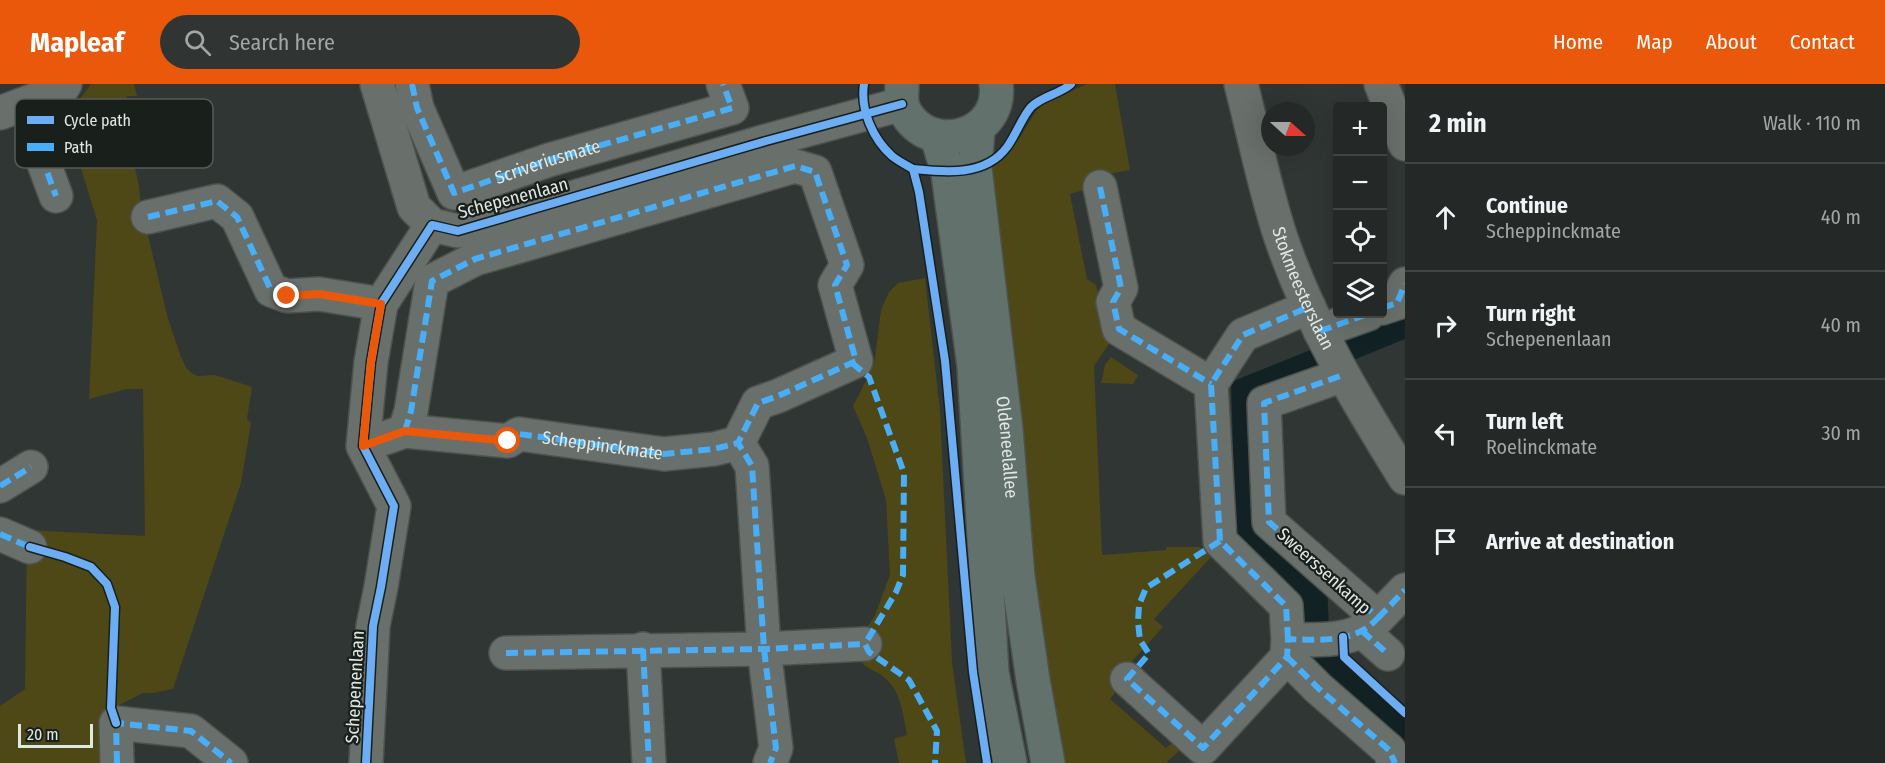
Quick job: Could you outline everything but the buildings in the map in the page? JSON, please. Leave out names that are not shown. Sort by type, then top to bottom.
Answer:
[{"type":"main road","points":[[902,94],[917,127],[924,132],[937,136],[964,135],[978,129],[989,117],[997,93],[996,84]]},
{"type":"main road","name":"Oldeneelallee","points":[[978,129],[975,168],[1006,429],[1017,577],[1032,680],[1048,763]]},
{"type":"main road","name":"Oldeneelallee","points":[[937,136],[948,173],[974,366],[992,673],[1010,763]]},
{"type":"street","points":[[38,99],[62,90],[65,84]]},
{"type":"street","points":[[363,446],[371,362],[381,304],[432,225],[414,207],[377,84]]},
{"type":"street","name":"Scriveriusmate","points":[[412,84],[417,108],[454,193],[549,160],[732,108],[723,84]]},
{"type":"street","name":"Stokmeesterslaan","points":[[1241,84],[1280,235],[1327,344],[1405,478]]},
{"type":"street","points":[[1381,84],[1405,144]]},
{"type":"street","name":"Schepenenlaan","points":[[432,225],[458,231],[766,141],[902,94]]},
{"type":"street","points":[[405,431],[411,411],[432,281],[475,259],[795,166],[815,172],[847,265],[835,285],[856,361],[758,403],[738,443],[752,466],[764,649],[776,748],[770,763]]},
{"type":"street","points":[[46,168],[56,196]]},
{"type":"street","points":[[1100,187],[1120,288],[1113,302],[1119,328],[1211,384]]},
{"type":"street","points":[[148,217],[217,201],[237,217],[271,290],[287,296],[319,294],[381,304]]},
{"type":"street","points":[[1387,307],[1397,303],[1405,284]]},
{"type":"street","points":[[1363,318],[1327,344],[1243,335],[1211,384],[1220,541],[1286,606],[1318,688],[1389,750],[1395,763]]},
{"type":"street","name":"Sweerssenkamp","points":[[1301,644],[1370,625],[1269,522],[1264,403],[1327,344]]},
{"type":"street","name":"Scheppinckmate","points":[[363,446],[405,431],[508,441],[519,434],[664,454],[714,449],[738,443]]},
{"type":"street","name":"Schepenenlaan","points":[[363,446],[394,506],[373,626],[366,763]]},
{"type":"street","points":[[0,486],[31,467]]},
{"type":"street","points":[[0,534],[30,547]]},
{"type":"street","points":[[1388,654],[1370,625],[1405,590]]},
{"type":"street","points":[[506,653],[764,649],[865,644]]},
{"type":"street","points":[[1126,679],[1203,748],[1301,644]]},
{"type":"street","points":[[643,650],[649,763]]},
{"type":"street","points":[[117,763],[116,723],[191,731],[231,763]]},
{"type":"shaded area","points":[[91,84],[134,84],[137,96],[127,96],[126,99],[80,99]]},
{"type":"shaded area","points":[[1087,84],[1115,84],[1130,170],[1088,178],[1087,189],[1070,194],[1087,279],[1096,285],[1108,336],[1113,338],[1094,366],[1102,555],[1166,550],[1166,547],[1200,547],[1211,557],[1154,619],[1163,627],[1116,679],[1120,686],[1110,699],[1166,748],[1179,738],[1188,751],[1186,757],[1179,751],[1166,763],[1058,763],[1042,682],[985,171],[1004,158],[1036,111],[1045,103]]},
{"type":"shaded area","points":[[81,168],[135,168],[141,206],[168,319],[187,369],[198,376],[215,375],[252,387],[247,419],[251,423],[241,483],[173,689],[143,693],[102,714],[99,756],[104,757],[104,763],[0,763],[0,706],[25,689],[27,530],[145,536],[143,389],[127,389],[89,399],[97,220]]},
{"type":"shaded area","points":[[925,278],[940,411],[952,662],[966,763],[899,763],[894,739],[907,735],[899,699],[888,681],[866,666],[853,649],[875,615],[890,575],[886,500],[867,438],[853,406],[874,365],[881,310],[889,292],[898,283]]},
{"type":"shaded area","points":[[1405,312],[1405,339],[1258,399],[1263,524],[1327,585],[1329,628],[1335,654],[1405,719],[1405,761],[1305,663],[1302,599],[1236,538],[1231,382]]},
{"type":"shaded area","points":[[1111,357],[1138,375],[1133,384],[1101,383],[1105,365]]},
{"type":"marked path","points":[[412,84],[417,108],[454,193],[549,160],[732,108],[723,84]]},
{"type":"marked path","points":[[405,431],[411,411],[432,281],[475,259],[795,166],[815,172],[847,265],[835,285],[856,361],[758,403],[738,443]]},
{"type":"marked path","points":[[46,168],[56,196]]},
{"type":"marked path","points":[[1100,187],[1121,288],[1113,302],[1119,329],[1211,384]]},
{"type":"marked path","points":[[148,217],[217,201],[237,217],[271,290],[287,296],[319,294],[381,304]]},
{"type":"marked path","points":[[1387,306],[1397,303],[1405,284]]},
{"type":"marked path","points":[[1288,639],[1286,606],[1220,541],[1211,384],[1243,335],[1309,307]]},
{"type":"marked path","points":[[1320,331],[1357,318]]},
{"type":"marked path","points":[[852,363],[869,377],[904,473],[903,575],[896,592],[865,644],[869,652],[909,680],[937,731],[935,763]]},
{"type":"marked path","points":[[1220,541],[1146,588],[1139,605],[1138,622],[1140,640],[1149,654],[1127,679],[1203,748],[1287,657],[1288,639],[1346,637],[1365,629],[1378,618],[1269,522],[1264,403],[1343,375]]},
{"type":"marked path","points":[[363,446],[405,431],[508,441],[519,434],[664,454],[714,449],[738,443],[752,466],[764,649],[776,748],[770,763]]},
{"type":"marked path","points":[[0,486],[31,467]]},
{"type":"marked path","points":[[0,534],[30,547]]},
{"type":"marked path","points":[[1378,618],[1405,590]]},
{"type":"marked path","points":[[1362,631],[1388,654]]},
{"type":"marked path","points":[[506,653],[764,649],[865,644]]},
{"type":"marked path","points":[[643,649],[649,763]]},
{"type":"marked path","points":[[1287,657],[1318,688],[1389,750],[1395,763]]},
{"type":"marked path","points":[[117,763],[116,723],[191,731],[231,763]]},
{"type":"cycle path","points":[[864,84],[866,114],[874,133],[892,156],[913,169],[919,192],[945,361],[973,672],[987,763]]},
{"type":"cycle path","points":[[913,169],[951,171],[976,168],[987,164],[1007,147],[1031,107],[1071,84]]},
{"type":"cycle path","points":[[366,763],[373,626],[394,506],[363,446],[371,362],[381,304],[432,225],[458,231],[766,141],[902,104]]},
{"type":"cycle path","points":[[30,547],[91,567],[107,584],[115,607],[111,708],[116,723]]},
{"type":"cycle path","points":[[1343,637],[1344,657],[1405,713]]},
{"type":"route","points":[[287,296],[319,294],[381,304],[371,362],[363,446],[405,431],[508,441]]}]
